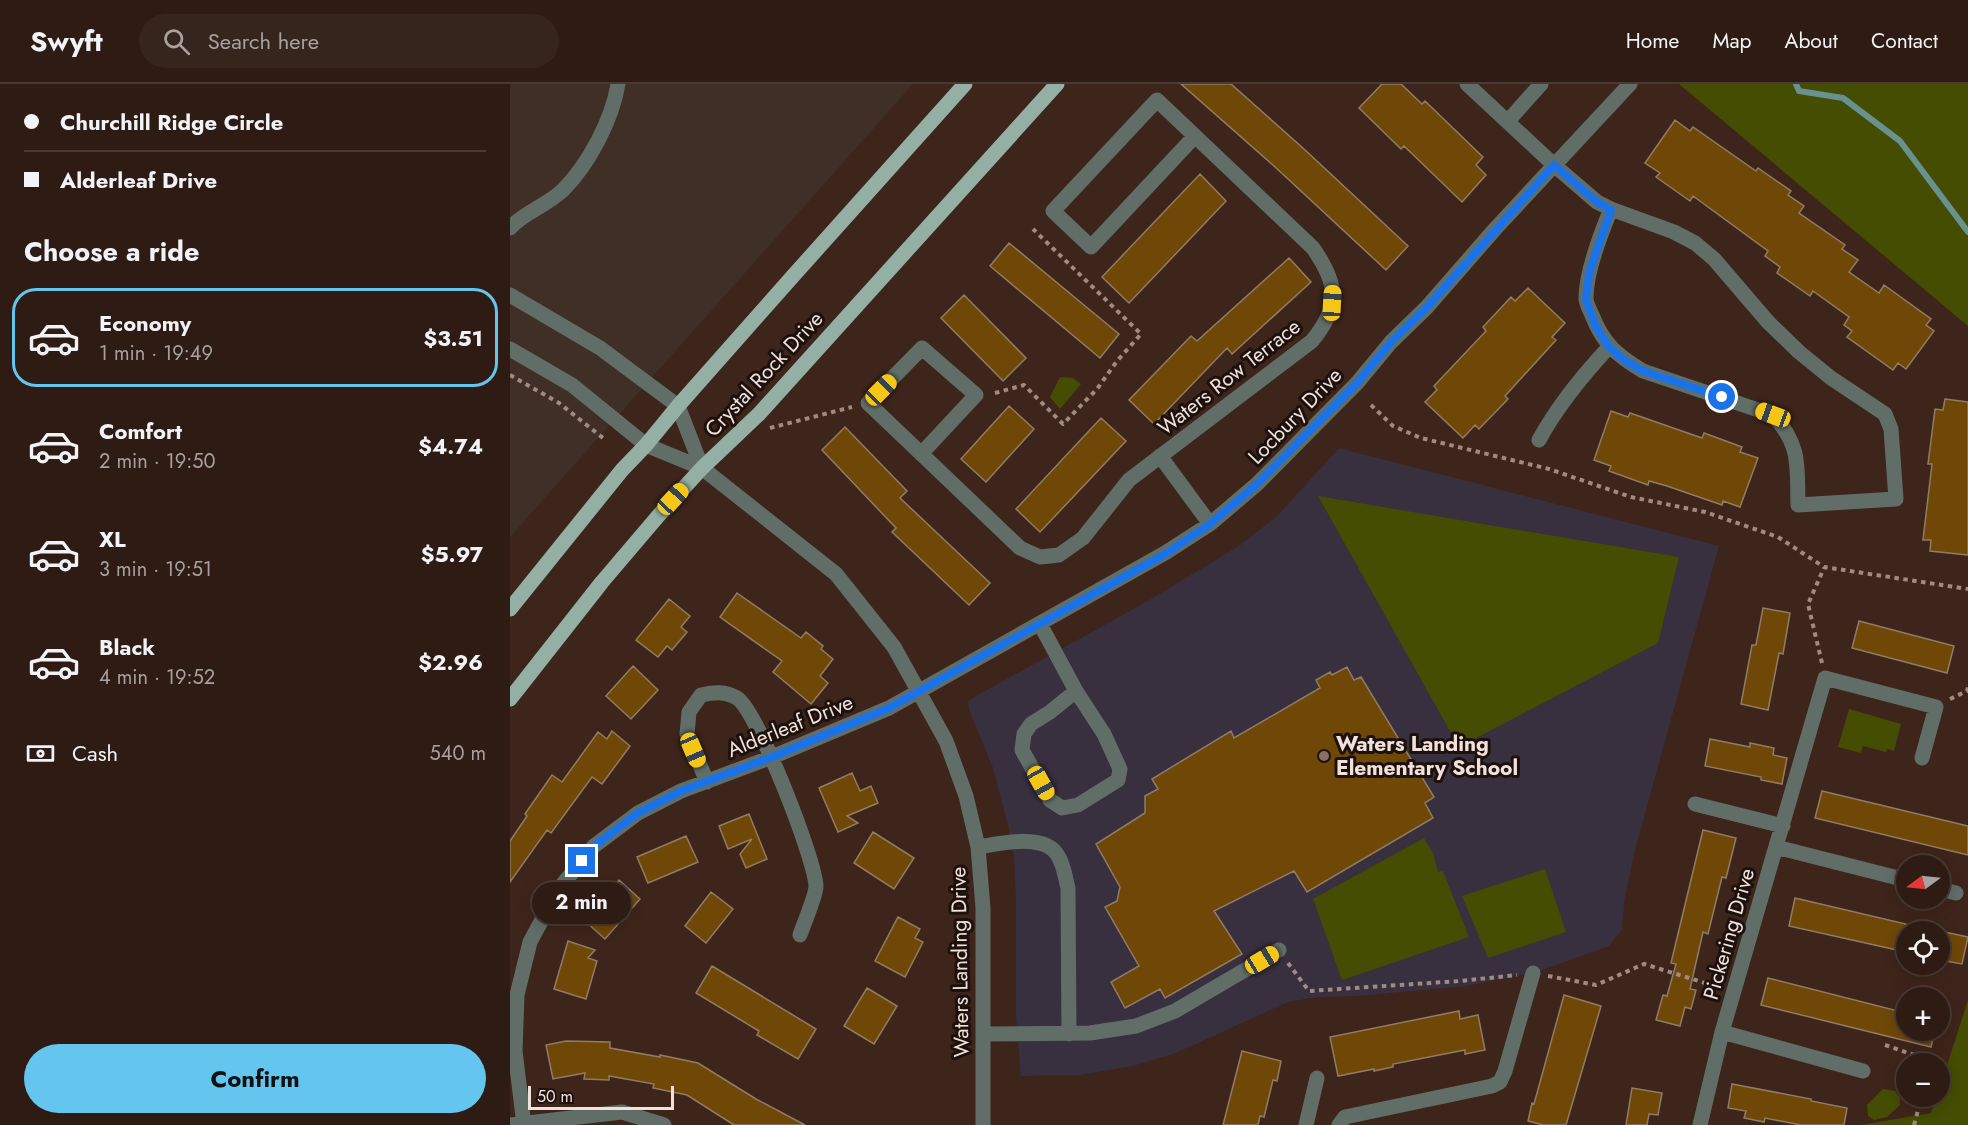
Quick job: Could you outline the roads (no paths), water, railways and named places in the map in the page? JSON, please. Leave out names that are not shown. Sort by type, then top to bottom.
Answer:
[{"type":"main road","name":"Crystal Rock Drive","points":[[510,609],[622,470],[965,84]]},
{"type":"main road","name":"Crystal Rock Drive","points":[[510,699],[658,515],[702,468],[759,414],[1057,84]]},
{"type":"street","points":[[510,228],[562,191],[583,165],[605,129],[618,84]]},
{"type":"street","points":[[1467,84],[1597,202],[1611,210],[1674,232],[1695,243],[1714,259],[1768,322],[1799,352],[1885,414],[1891,429],[1896,499],[1798,505],[1796,459],[1792,442],[1784,427],[1773,415],[1643,371],[1624,360],[1609,347],[1596,327],[1586,300],[1589,273],[1611,210]]},
{"type":"street","points":[[1508,121],[1542,84]]},
{"type":"street","name":"Locbury Drive","points":[[919,690],[1165,554],[1210,524],[1257,484],[1357,383],[1391,342],[1427,307],[1630,84]]},
{"type":"street","name":"Waters Row Terrace","points":[[921,454],[976,395],[922,348],[868,403],[921,454],[1020,548],[1040,557],[1059,555],[1083,538],[1129,480],[1312,341],[1326,325],[1332,307],[1333,288],[1327,268],[1313,248],[1195,136],[1156,100],[1053,211],[1091,247],[1195,136]]},
{"type":"street","points":[[510,295],[600,348],[678,406],[702,468]]},
{"type":"street","points":[[1539,440],[1554,414],[1577,383],[1609,347]]},
{"type":"street","points":[[510,349],[572,386],[646,445],[702,468]]},
{"type":"street","name":"Waters Row Terrace","points":[[1160,456],[1210,524]]},
{"type":"street","name":"Waters Landing Drive","points":[[702,468],[836,574],[894,647],[946,741],[966,796],[978,847],[983,908],[984,1125]]},
{"type":"street","points":[[1040,624],[1076,691],[1104,734],[1120,769],[1118,780],[1078,805],[1062,808],[1050,800],[1022,750],[1024,734],[1031,723],[1050,712],[1076,691]]},
{"type":"street","name":"Pickering Drive","points":[[1700,1125],[1722,1032],[1825,678],[1936,706],[1922,758]]},
{"type":"street","name":"Alderleaf Drive","points":[[519,1124],[515,1051],[517,995],[530,942],[558,890],[594,846],[638,813],[681,791],[772,757],[889,708],[919,690]]},
{"type":"street","points":[[707,782],[687,734],[689,712],[701,695],[719,692],[738,699],[753,720],[772,757],[810,860],[816,888],[800,935]]},
{"type":"street","points":[[1695,804],[1783,826]]},
{"type":"street","points":[[978,847],[1023,841],[1043,844],[1057,853],[1068,888],[1069,1034]]},
{"type":"street","name":"Pickering Drive","points":[[1776,847],[1896,877]]},
{"type":"street","points":[[1950,892],[1956,893]]},
{"type":"street","points":[[984,1034],[1069,1034],[1113,1031],[1136,1026],[1175,1011],[1279,950]]},
{"type":"street","points":[[1339,1125],[1345,1117],[1492,1086],[1500,1082],[1533,973]]},
{"type":"street","name":"Pickering Drive","points":[[1722,1032],[1863,1071]]},
{"type":"street","points":[[1306,1125],[1317,1078]]},
{"type":"street","points":[[519,1124],[622,1112],[664,1125]]},
{"type":"waterway","points":[[1796,84],[1799,91],[1843,98],[1900,141],[1968,232]]},
{"type":"place","name":"Waters Landing Elementary School","points":[[1324,756]]}]
